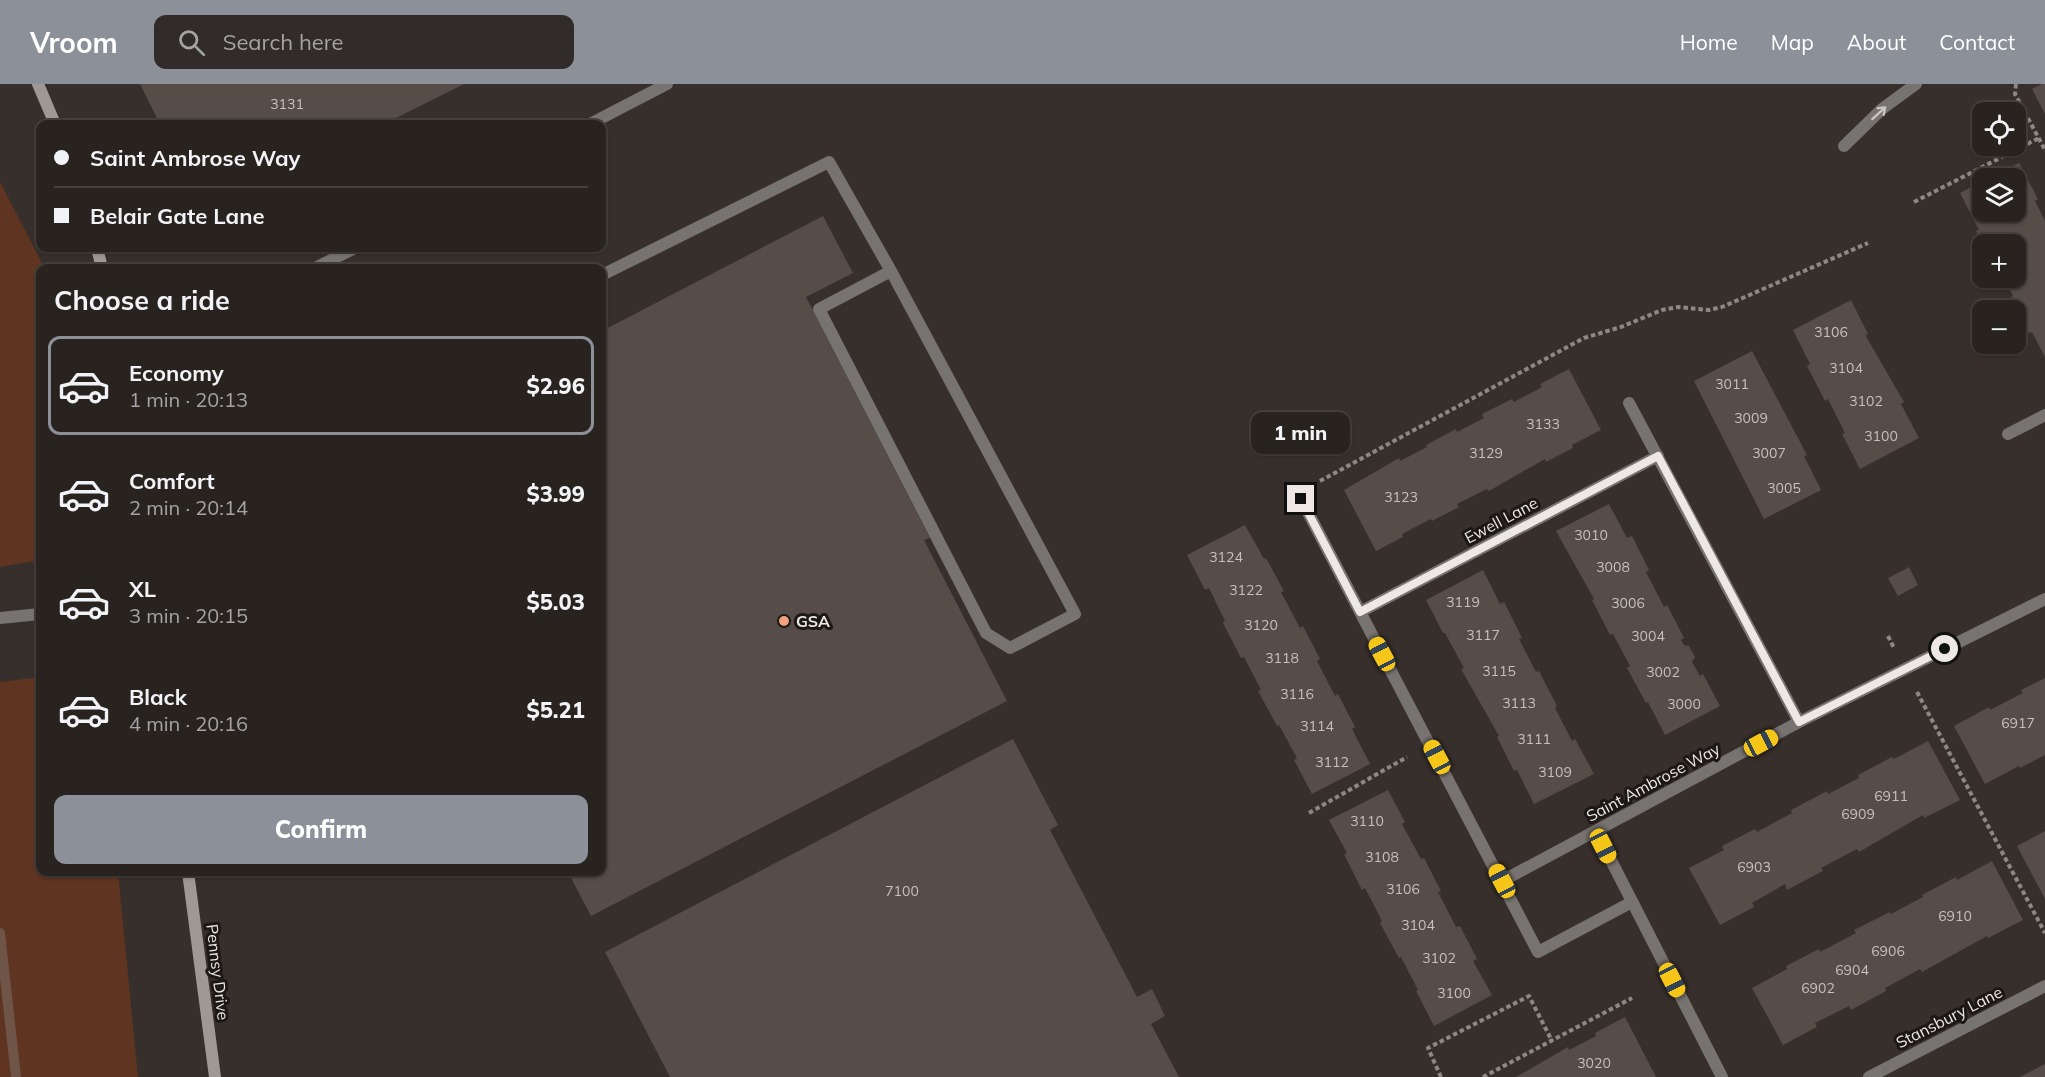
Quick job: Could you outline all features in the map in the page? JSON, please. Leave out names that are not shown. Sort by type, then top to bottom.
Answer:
[{"type":"main road","points":[[38,84],[53,120]]},
{"type":"main road","name":"Pennsy Drive","points":[[189,876],[215,1077]]},
{"type":"street","points":[[598,120],[667,84]]},
{"type":"street","points":[[1844,146],[1882,109],[1916,84]]},
{"type":"street","points":[[606,273],[829,162],[891,271],[1075,614],[1010,648],[986,633],[819,309],[891,271]]},
{"type":"street","points":[[323,264],[347,252]]},
{"type":"street","points":[[1629,403],[1799,722]]},
{"type":"street","points":[[2008,434],[2045,415]]},
{"type":"street","name":"Ewell Lane","points":[[1360,612],[1658,456]]},
{"type":"street","points":[[1301,499],[1538,952],[1632,902]]},
{"type":"street","name":"Saint Ambrose Way","points":[[1502,881],[1799,722],[2045,599]]},
{"type":"street","points":[[0,618],[36,614]]},
{"type":"street","points":[[1596,831],[1722,1077]]},
{"type":"street","name":"Stansbury Lane","points":[[1869,1077],[2045,986]]},
{"type":"path","points":[[2016,84],[2015,94],[2045,150]]},
{"type":"path","points":[[1914,201],[2039,138]]},
{"type":"path","points":[[1320,481],[1584,338],[1621,327],[1662,310],[1678,307],[1709,310],[1722,308],[1868,243]]},
{"type":"path","points":[[1917,692],[2045,933]]},
{"type":"path","points":[[1309,813],[1407,758]]},
{"type":"path","points":[[1441,1077],[1428,1048],[1529,996],[1552,1041]]},
{"type":"path","points":[[1483,1077],[1632,998]]},
{"type":"shaded area","points":[[0,182],[42,264],[36,264],[36,561],[0,567]]},
{"type":"shaded area","points":[[36,678],[36,876],[118,876],[138,1077],[0,1077],[0,682]]},
{"type":"building","points":[[140,84],[464,84],[392,120],[158,120]]},
{"type":"building","points":[[2045,84],[2045,114],[2032,89]]},
{"type":"building","points":[[2019,163],[2022,168],[2009,168]]},
{"type":"building","points":[[2026,176],[2038,199],[2035,201],[2045,221],[2045,357],[2032,332],[2029,333],[2026,327],[2026,300],[2012,300],[2009,288],[2026,288],[2026,234],[1978,234],[1976,231],[1979,230],[1975,222],[2026,222]]},
{"type":"building","points":[[1972,187],[1972,216],[1960,193]]},
{"type":"building","name":"GSA","points":[[823,216],[853,273],[806,297],[930,538],[924,540],[1007,701],[591,916],[570,876],[606,876],[606,329]]},
{"type":"building","points":[[1851,300],[1868,334],[1867,338],[1904,402],[1901,404],[1919,438],[1860,469],[1842,434],[1845,433],[1828,399],[1825,401],[1807,366],[1810,364],[1793,330]]},
{"type":"building","points":[[1752,351],[1807,455],[1804,456],[1821,490],[1764,519],[1694,381]]},
{"type":"building","points":[[1569,369],[1601,430],[1546,462],[1545,459],[1489,491],[1487,489],[1457,504],[1459,507],[1402,534],[1403,537],[1376,551],[1344,490],[1399,458],[1400,461],[1456,429],[1457,432],[1484,418],[1482,414],[1512,399],[1514,402],[1542,387],[1540,384]]},
{"type":"building","points":[[1609,504],[1627,538],[1632,536],[1649,570],[1646,572],[1664,607],[1667,605],[1684,638],[1681,640],[1684,645],[1689,646],[1695,657],[1692,662],[1700,676],[1703,674],[1720,706],[1665,735],[1627,668],[1630,666],[1613,634],[1610,635],[1592,600],[1594,599],[1556,531]]},
{"type":"building","points":[[1245,525],[1284,591],[1281,592],[1300,628],[1303,626],[1320,659],[1317,661],[1335,696],[1338,694],[1355,727],[1352,729],[1370,764],[1312,794],[1294,760],[1297,758],[1279,725],[1277,726],[1258,691],[1261,690],[1244,657],[1241,658],[1223,623],[1225,621],[1209,588],[1205,590],[1187,555]]},
{"type":"building","points":[[1909,567],[1918,585],[1898,596],[1888,578]]},
{"type":"building","points":[[1483,570],[1500,604],[1504,602],[1522,638],[1519,639],[1536,672],[1539,671],[1572,741],[1575,739],[1594,774],[1534,804],[1517,770],[1514,771],[1497,737],[1499,736],[1426,600]]},
{"type":"building","points":[[2045,678],[2045,755],[1985,784],[1954,726],[1989,707],[1990,710],[2023,693],[2021,690]]},
{"type":"building","points":[[1013,739],[1058,825],[1050,830],[1137,997],[1152,989],[1165,1016],[1151,1024],[1179,1077],[670,1077],[605,952]]},
{"type":"building","points":[[1928,741],[1960,800],[1924,818],[1923,815],[1859,852],[1857,849],[1787,890],[1785,884],[1752,903],[1754,907],[1720,925],[1689,868],[1724,850],[1722,846],[1755,829],[1757,832],[1792,813],[1791,810],[1827,791],[1828,794],[1859,778],[1858,775]]},
{"type":"building","points":[[1388,790],[1405,822],[1402,824],[1421,859],[1424,858],[1456,927],[1460,926],[1477,959],[1473,961],[1492,995],[1434,1026],[1401,957],[1399,958],[1380,923],[1382,921],[1365,888],[1362,890],[1344,854],[1347,853],[1329,820]]},
{"type":"building","points":[[2045,831],[2045,899],[2017,846]]},
{"type":"building","points":[[1992,861],[2023,920],[1988,938],[1987,936],[1922,972],[1920,969],[1851,1010],[1849,1006],[1815,1023],[1817,1027],[1783,1045],[1752,988],[1787,969],[1786,966],[1819,949],[1820,952],[1856,933],[1854,930],[1890,912],[1891,914],[1956,877],[1957,880]]},
{"type":"building","points":[[1625,1017],[1656,1077],[1516,1077],[1568,1047],[1569,1050],[1596,1036],[1595,1033]]},
{"type":"building","points":[[2045,1064],[2045,1077],[2020,1077]]},
{"type":"waterway","points":[[0,933],[16,1077]]},
{"type":"place","name":"GSA","points":[[784,621]]},
{"type":"route","points":[[1301,499],[1360,612],[1658,456],[1799,722],[1945,649]]}]
